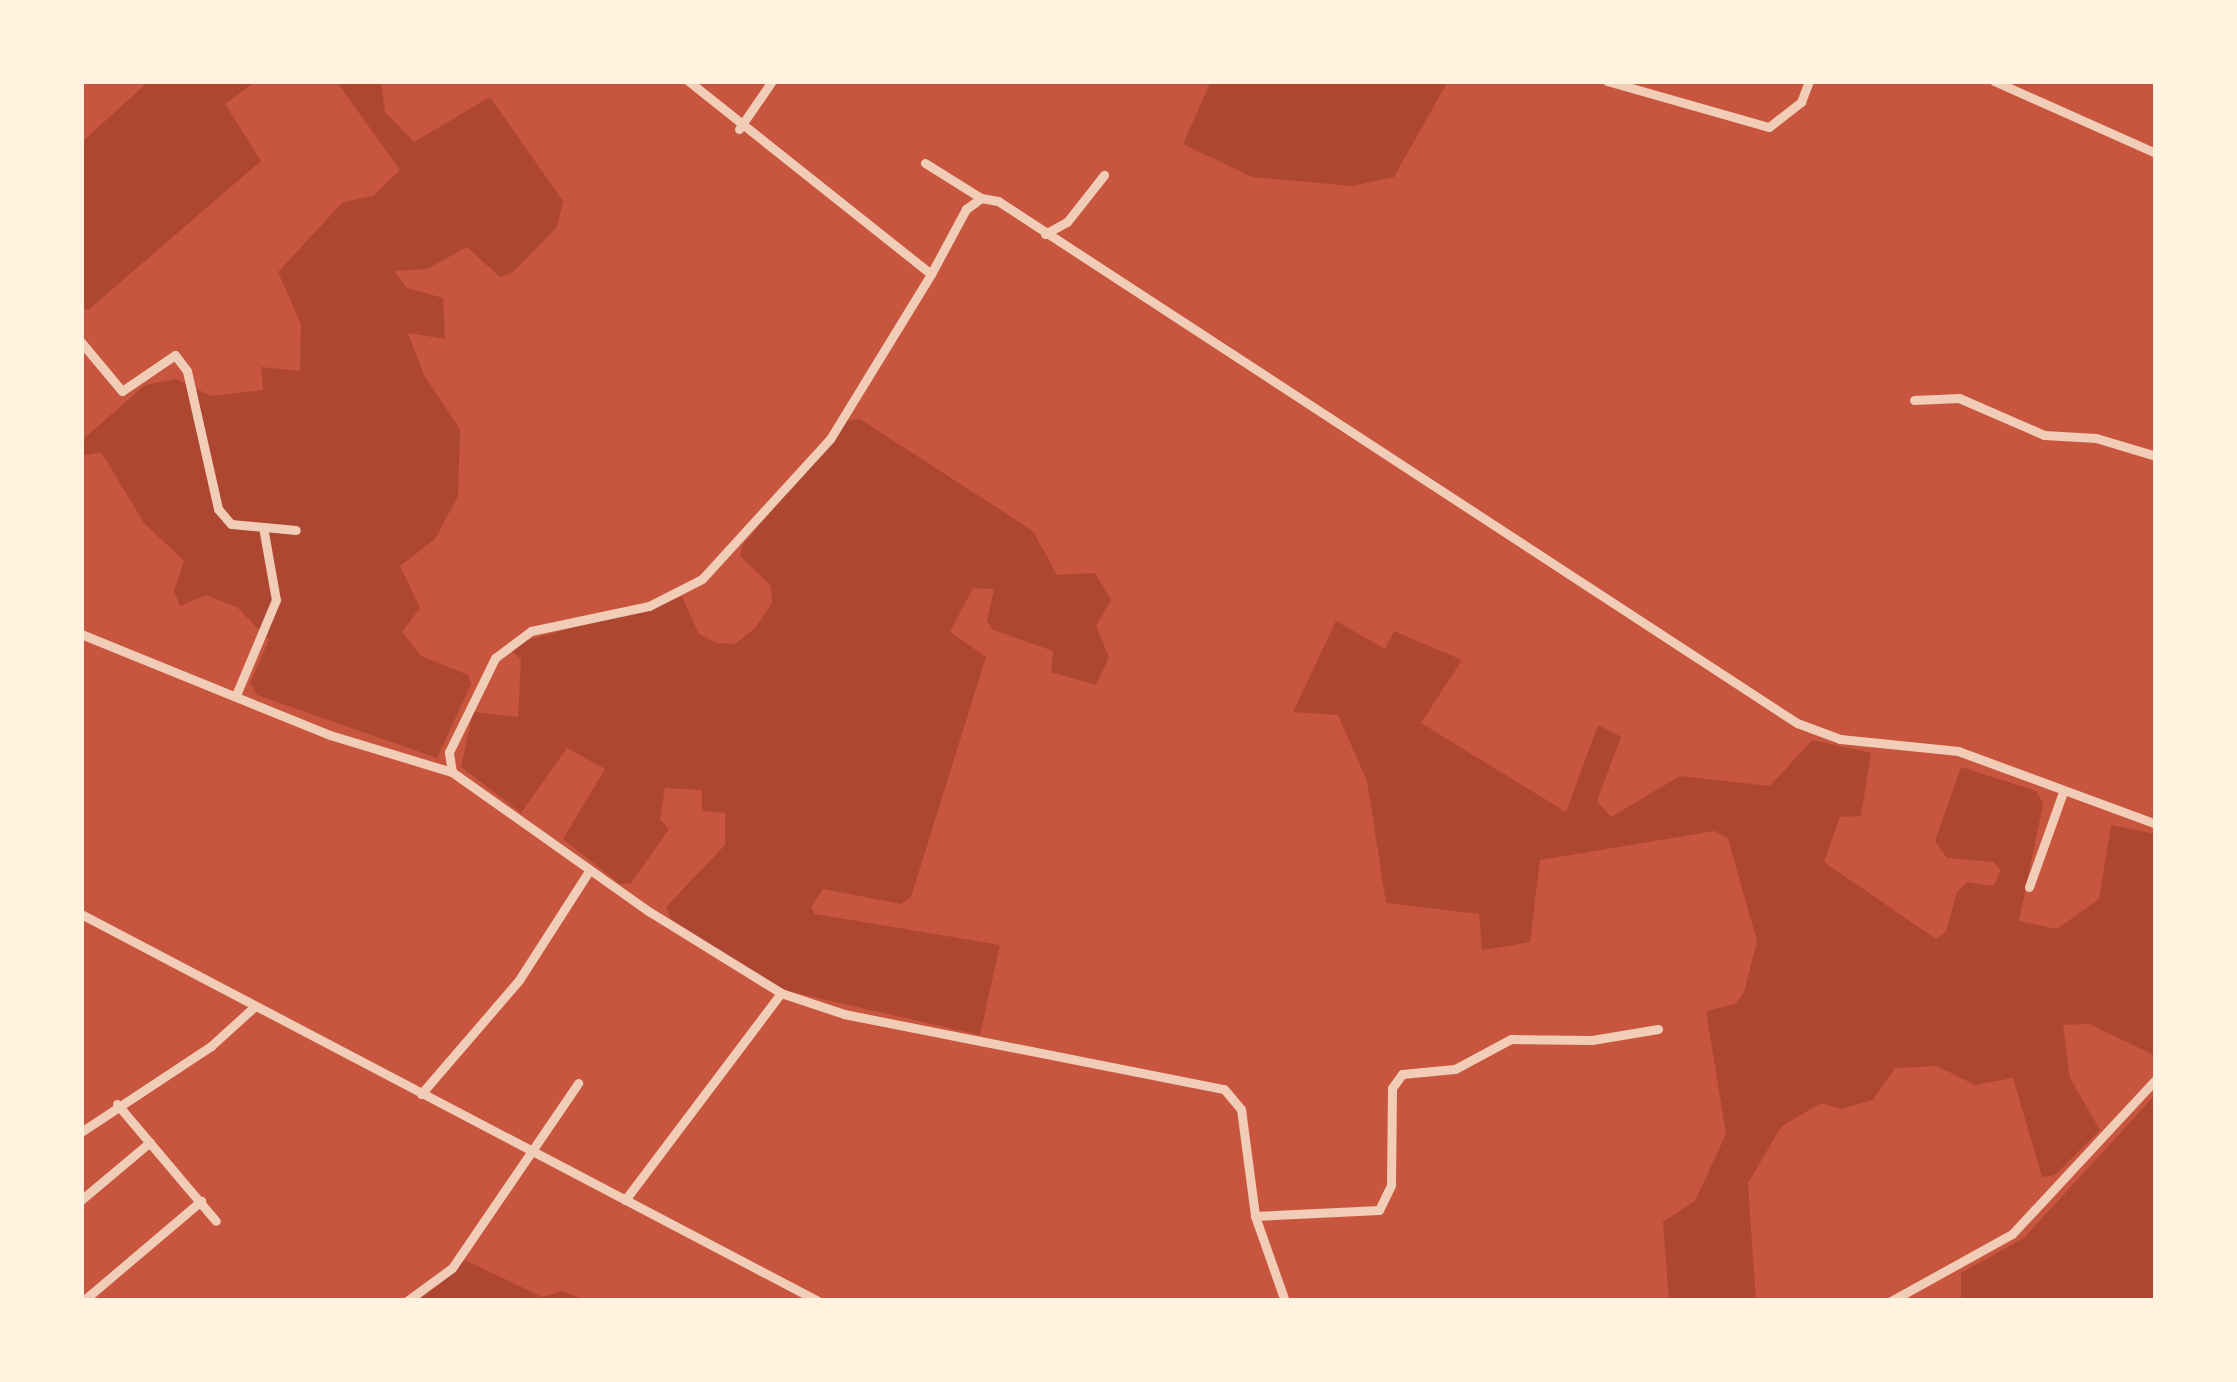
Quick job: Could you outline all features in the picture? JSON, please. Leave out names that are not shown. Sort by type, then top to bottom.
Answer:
[{"type":"street","points":[[688,81],[739,129],[931,274]]},
{"type":"street","points":[[739,129],[772,81]]},
{"type":"street","points":[[1607,81],[1769,127],[1801,102],[1809,81]]},
{"type":"street","points":[[1994,81],[2156,153]]},
{"type":"street","points":[[925,164],[1046,234],[1797,723],[1840,739],[1958,751],[2062,795],[2156,824]]},
{"type":"street","points":[[1046,234],[1066,222],[1104,176]]},
{"type":"street","points":[[452,772],[449,752],[495,658],[531,631],[649,606],[702,579],[830,439],[958,221],[981,198]]},
{"type":"street","points":[[81,342],[122,391],[175,355],[187,371],[218,509],[231,524],[296,530]]},
{"type":"street","points":[[1914,400],[1959,398],[2044,435],[2096,438],[2156,456]]},
{"type":"street","points":[[236,695],[276,600],[263,526]]},
{"type":"street","points":[[81,634],[330,735],[452,772],[589,871],[781,993],[844,1015],[1224,1089],[1241,1109],[1255,1216],[1285,1301]]},
{"type":"street","points":[[2029,887],[2062,795]]},
{"type":"street","points":[[421,1094],[519,980],[589,871]]},
{"type":"street","points":[[81,914],[818,1301]]},
{"type":"street","points":[[625,1200],[781,993]]},
{"type":"street","points":[[83,1126],[211,1046],[254,1007]]},
{"type":"street","points":[[1255,1216],[1379,1210],[1390,1185],[1391,1094],[1402,1075],[1455,1069],[1511,1039],[1592,1040],[1658,1029]]},
{"type":"street","points":[[1892,1301],[2012,1234],[2156,1079]]},
{"type":"street","points":[[407,1301],[452,1268],[578,1083]]},
{"type":"street","points":[[118,1104],[216,1221]]},
{"type":"street","points":[[81,1200],[150,1142]]},
{"type":"street","points":[[83,1301],[201,1201]]},
{"type":"shaded area","points":[[149,81],[256,81],[225,104],[261,161],[88,310],[81,308],[81,143]]},
{"type":"shaded area","points":[[336,81],[381,81],[385,112],[414,142],[490,97],[563,201],[557,227],[513,272],[500,277],[467,247],[427,269],[394,271],[407,288],[443,298],[445,339],[408,333],[424,375],[460,429],[458,496],[435,539],[400,566],[420,608],[402,632],[421,656],[468,675],[471,684],[437,758],[257,695],[250,683],[269,640],[237,607],[206,595],[180,606],[174,591],[184,561],[144,523],[101,452],[81,456],[81,441],[145,385],[176,379],[211,396],[263,390],[261,367],[300,371],[301,324],[278,272],[343,202],[373,196],[400,170]]},
{"type":"shaded area","points":[[1211,81],[1448,81],[1394,177],[1352,186],[1252,177],[1183,144]]},
{"type":"shaded area","points":[[860,419],[1033,531],[1057,575],[1095,573],[1111,600],[1096,626],[1109,657],[1096,685],[1051,672],[1053,651],[993,630],[987,621],[994,589],[973,588],[950,632],[986,657],[911,897],[901,904],[823,889],[811,907],[815,914],[1000,945],[980,1035],[783,990],[671,919],[666,907],[725,845],[725,813],[702,811],[702,790],[665,788],[660,819],[669,829],[631,883],[620,884],[563,839],[605,769],[567,748],[521,813],[461,767],[473,712],[518,717],[521,659],[510,650],[521,642],[682,597],[699,634],[717,643],[735,644],[755,628],[772,603],[771,586],[740,556],[742,546],[848,420]]},
{"type":"shaded area","points":[[1336,621],[1385,649],[1394,631],[1462,660],[1421,723],[1566,812],[1598,725],[1621,737],[1597,801],[1611,817],[1680,776],[1770,786],[1812,740],[1871,753],[1861,816],[1840,817],[1824,862],[1936,939],[1946,932],[1957,892],[1967,882],[1993,886],[2001,870],[1993,862],[1947,858],[1935,841],[1961,767],[2036,791],[2043,804],[2019,921],[2057,929],[2099,899],[2111,825],[2156,834],[2156,1056],[2089,1024],[2063,1025],[2070,1078],[2100,1130],[2055,1175],[2042,1177],[2013,1078],[1975,1085],[1937,1066],[1895,1068],[1873,1100],[1841,1109],[1821,1103],[1781,1127],[1748,1183],[1756,1301],[1669,1301],[1663,1222],[1695,1201],[1726,1134],[1706,1011],[1735,1004],[1744,992],[1757,941],[1728,839],[1715,831],[1540,860],[1530,942],[1514,945],[1482,950],[1479,914],[1386,903],[1367,781],[1338,715],[1293,712]]},
{"type":"shaded area","points":[[2156,1094],[2156,1301],[1961,1301],[1961,1273],[2024,1238]]},
{"type":"shaded area","points":[[465,1260],[542,1297],[563,1291],[587,1301],[414,1301]]}]
